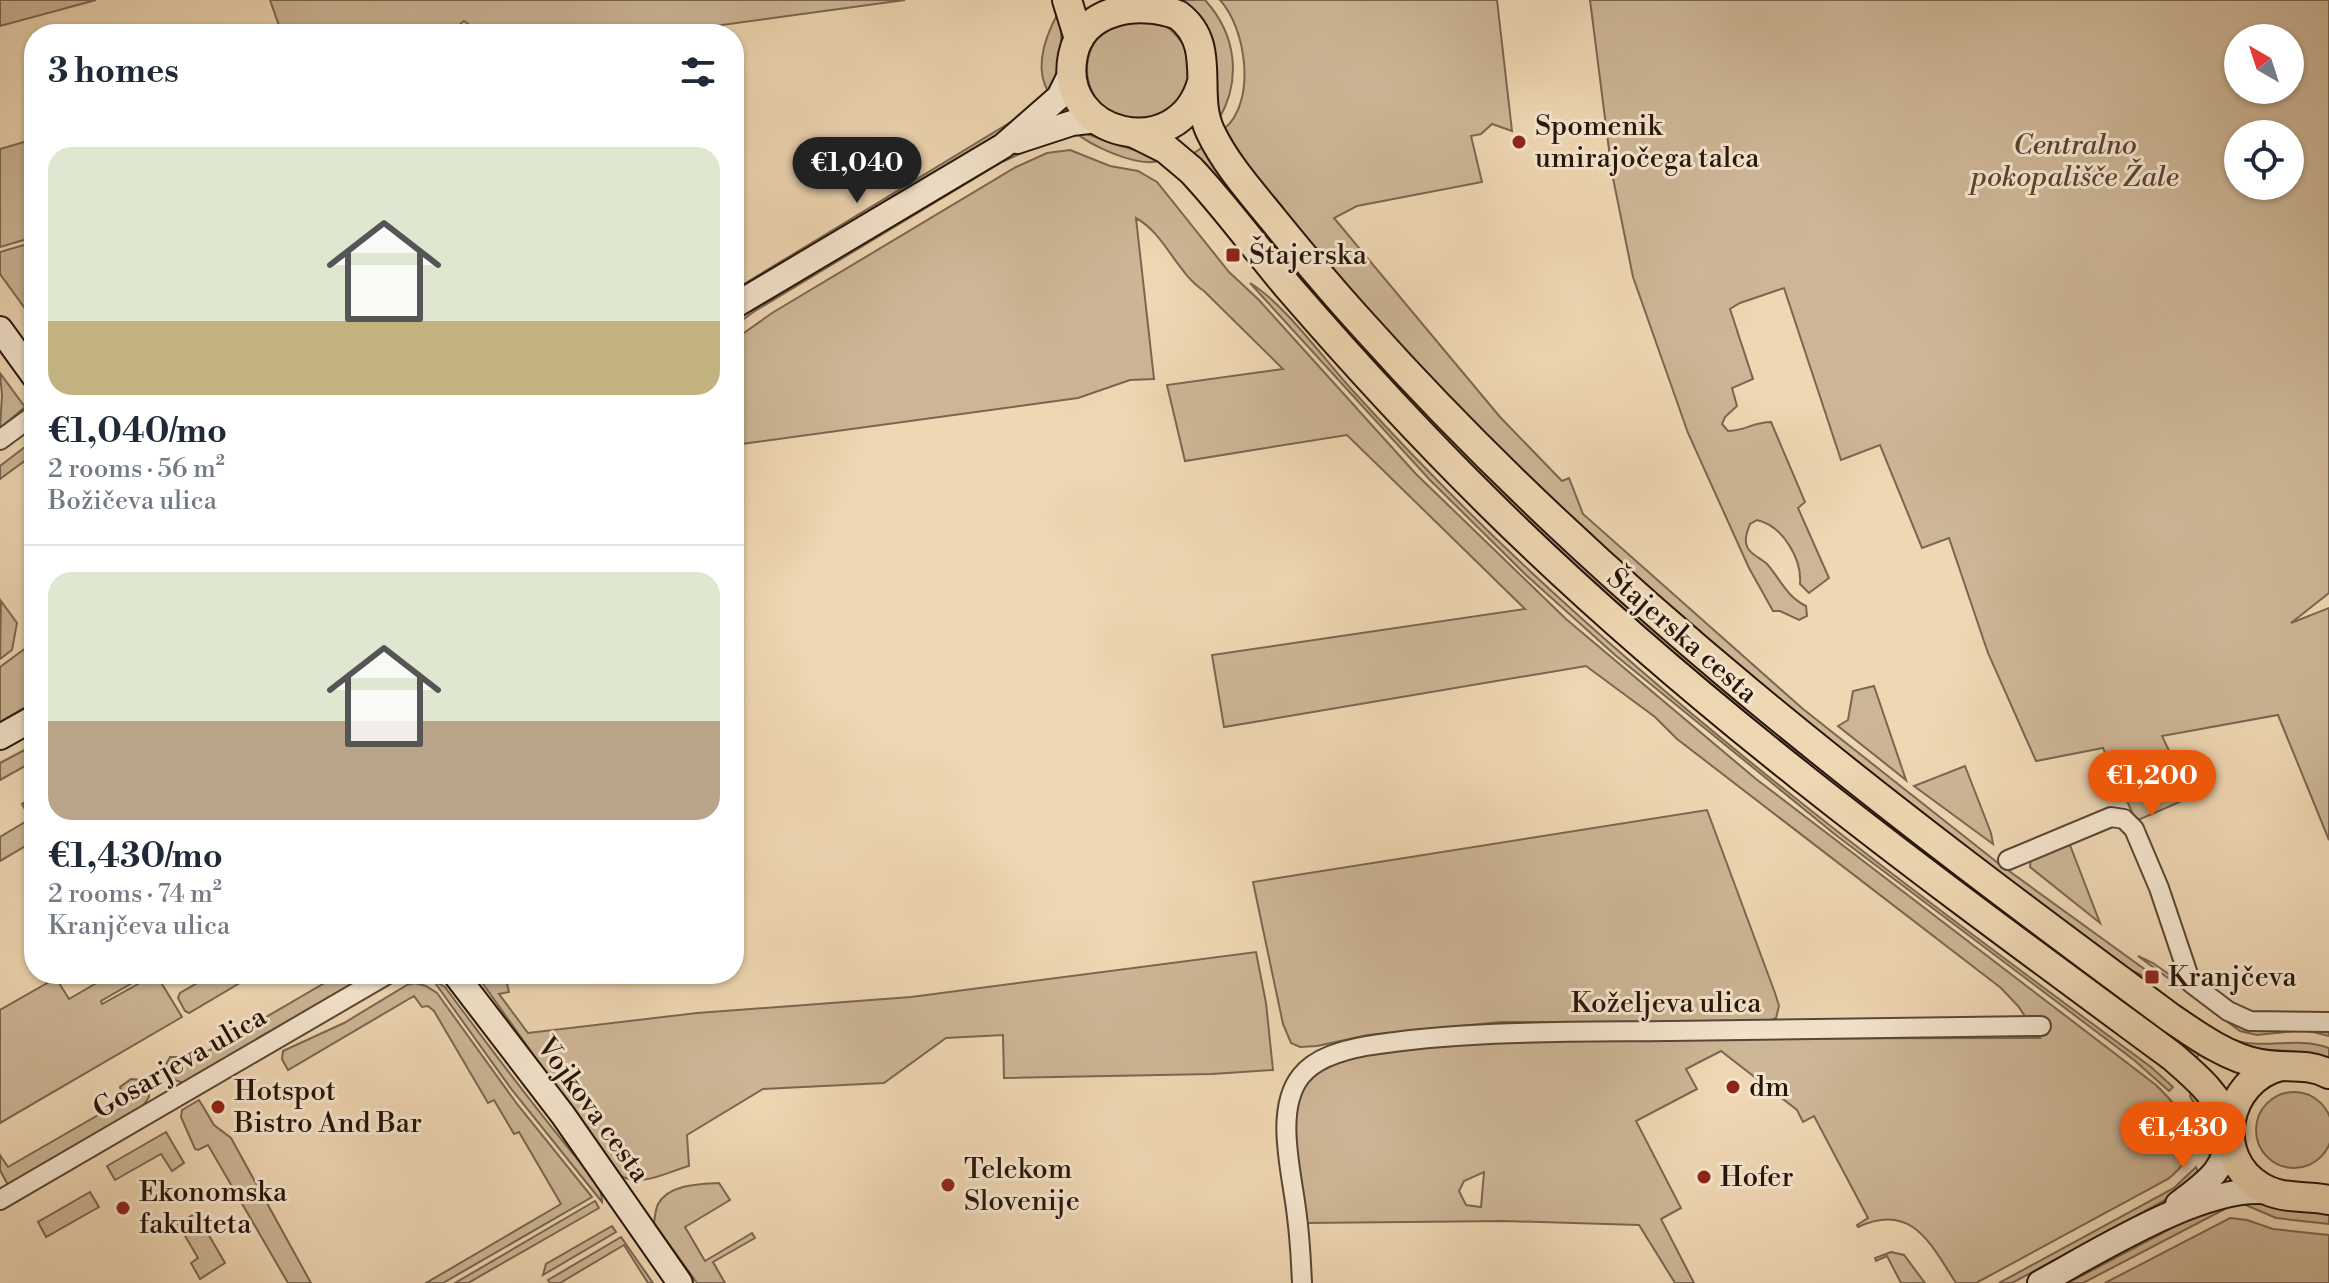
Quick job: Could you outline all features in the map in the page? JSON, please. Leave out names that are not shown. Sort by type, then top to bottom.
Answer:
[{"type":"main road","points":[[1067,0],[1079,39],[1072,58],[1072,71],[1079,98],[1097,120]]},
{"type":"main road","name":"Štajerska cesta","points":[[1079,39],[1089,23],[1103,11],[1123,4],[1141,1],[1170,10],[1191,28],[1202,54],[1204,115],[1212,134],[1274,221],[1429,398],[1597,563],[1705,658],[1827,757],[2171,1018],[2249,1062],[2304,1065],[2327,1071]]},
{"type":"main road","points":[[1136,134],[1157,131],[1176,122],[1191,107],[1202,82]]},
{"type":"main road","name":"Štajerska cesta","points":[[1097,120],[1166,149],[1191,170],[1382,392],[1491,505],[1684,680],[1785,763],[2182,1065],[2220,1105],[2232,1151],[2242,1170],[2252,1181],[2284,1194]]},
{"type":"main road","points":[[2229,1130],[2236,1102],[2246,1087],[2260,1075],[2282,1066]]},
{"type":"main road","points":[[2284,1194],[2315,1193],[2329,1187]]},
{"type":"main road","points":[[2284,1194],[2329,1200]]},
{"type":"street","points":[[744,300],[1003,146],[1059,97],[1072,71]]},
{"type":"street","points":[[1003,146],[1072,123],[1097,120]]},
{"type":"street","points":[[0,329],[24,362]]},
{"type":"street","points":[[0,440],[24,422]]},
{"type":"street","points":[[0,737],[24,724]]},
{"type":"street","points":[[2008,860],[2111,817],[2127,820],[2148,861],[2191,983],[2228,1011],[2250,1021],[2329,1022]]},
{"type":"street","name":"Gosarjeva ulica","points":[[0,1200],[371,984]]},
{"type":"street","name":"Vojkova cesta","points":[[463,984],[563,1115],[680,1283]]},
{"type":"street","name":"Koželjeva ulica","points":[[1302,1283],[1287,1118],[1291,1094],[1300,1077],[1320,1060],[1364,1046],[1465,1034],[2041,1026]]},
{"type":"street","points":[[2161,1218],[2203,1185],[2220,1167],[2225,1158],[2229,1130]]},
{"type":"street","points":[[2040,1283],[2161,1218],[2237,1192],[2284,1194]]},
{"type":"green space","points":[[0,0],[96,0],[0,26]]},
{"type":"green space","points":[[270,0],[905,0],[729,24],[468,24],[464,21],[460,24],[278,24]]},
{"type":"green space","points":[[1180,0],[1205,0],[1224,27],[1229,42],[1233,73],[1231,88],[1219,119],[1212,41],[1196,14]]},
{"type":"green space","points":[[1220,0],[1497,0],[1512,131],[1492,124],[1481,134],[1471,136],[1482,182],[1357,206],[1334,218],[1500,417],[1562,481],[1569,478],[1583,514],[1803,709],[1998,863],[2147,971],[2143,976],[2109,959],[1751,685],[1485,443],[1253,180],[1224,129],[1241,101],[1244,65],[1236,28]]},
{"type":"green space","name":"Centralno pokopališče Žale","points":[[1590,0],[2329,0],[2329,593],[2291,623],[2329,608],[2329,840],[2278,715],[2162,736],[2191,797],[2136,821],[2103,748],[2036,761],[1988,653],[1949,538],[1922,548],[1880,445],[1841,460],[1784,288],[1730,309],[1753,379],[1732,388],[1737,406],[1722,424],[1728,431],[1771,422],[1805,502],[1798,508],[1829,578],[1809,593],[1800,584],[1798,564],[1783,536],[1766,523],[1757,520],[1750,524],[1746,540],[1749,550],[1767,564],[1793,597],[1806,606],[1807,616],[1799,620],[1773,611],[1749,568],[1688,433],[1633,277],[1612,173]]},
{"type":"green space","points":[[1058,13],[1060,54],[1049,93],[1041,63],[1045,42]]},
{"type":"green space","points":[[1138,18],[1167,26],[1181,40],[1189,69],[1181,98],[1167,112],[1138,120],[1109,112],[1095,98],[1087,69],[1095,40],[1109,26]]},
{"type":"green space","points":[[1016,119],[1018,123],[744,289],[744,284]]},
{"type":"green space","points":[[1074,131],[1141,152],[1158,161],[1138,161],[1114,154]]},
{"type":"green space","points":[[1054,135],[1059,140],[1039,145],[1002,162],[744,319],[744,313],[765,299],[999,158]]},
{"type":"green space","points":[[24,142],[24,240],[0,247],[0,149]]},
{"type":"green space","points":[[1204,146],[1468,452],[2201,1052],[2194,1061],[1977,900],[1623,616],[1396,394],[1193,154]]},
{"type":"green space","points":[[1070,150],[1110,166],[1138,171],[1157,182],[1229,272],[1259,300],[1416,474],[1566,619],[1756,779],[2156,1085],[2177,1107],[2190,1130],[2189,1154],[2181,1166],[2168,1179],[1976,1283],[1956,1283],[1928,1241],[1906,1223],[1877,1221],[1858,1227],[1868,1218],[1814,1116],[1803,1122],[1797,1110],[1721,1051],[1686,1069],[1697,1089],[1636,1121],[1681,1208],[1661,1219],[1694,1283],[1675,1283],[1639,1225],[1505,1221],[1307,1223],[1296,1157],[1295,1115],[1301,1092],[1309,1079],[1331,1062],[1392,1050],[1549,1039],[2040,1038],[2001,988],[1586,666],[1224,727],[1212,655],[1525,609],[1347,435],[1185,461],[1167,385],[1283,369],[1194,283],[1155,233],[1136,218],[1154,379],[1130,380],[1078,398],[744,444],[744,333],[772,313],[1016,167],[1047,153]],"holes":[[[1484,1172],[1481,1207],[1466,1205],[1459,1191],[1464,1181]]]},
{"type":"green space","points":[[24,245],[24,307],[0,274],[0,252]]},
{"type":"green space","points":[[1250,283],[1277,304],[1375,415],[1463,507],[1605,640],[1834,829],[2151,1067],[2173,1087],[2169,1091],[2134,1060],[1837,836],[1615,655],[1526,575],[1429,479]]},
{"type":"green space","points":[[0,373],[24,408],[0,428]]},
{"type":"green space","points":[[24,448],[24,461],[0,479],[0,466]]},
{"type":"green space","points":[[1,601],[17,623],[12,650],[0,659]]},
{"type":"green space","points":[[24,649],[24,708],[0,722],[0,667]]},
{"type":"green space","points":[[1874,686],[1906,780],[1838,726],[1848,720],[1853,691]]},
{"type":"green space","points":[[24,750],[24,767],[0,780],[0,763]]},
{"type":"green space","points":[[1965,766],[1991,833],[1993,844],[1914,786]]},
{"type":"green space","points":[[1707,810],[1775,993],[1779,1006],[1776,1018],[1767,1022],[1501,1022],[1368,1035],[1317,1046],[1300,1047],[1291,1043],[1283,1024],[1253,882]]},
{"type":"green space","points":[[24,823],[24,847],[0,861],[0,837]]},
{"type":"green space","points":[[2068,840],[2100,923],[2030,867],[2031,858]]},
{"type":"green space","points":[[1256,952],[1266,1003],[1273,1070],[1004,1078],[1003,1035],[946,1038],[884,1083],[763,1089],[687,1135],[689,1166],[653,1178],[635,1180],[618,1174],[483,984],[507,984],[509,992],[499,994],[528,1033],[697,1013],[911,997]]},
{"type":"green space","points":[[2138,956],[2213,1005],[2329,1027],[2329,1036],[2305,1030],[2257,1035],[2240,1031]]},
{"type":"green space","points":[[46,984],[60,984],[69,999],[95,984],[131,984],[101,1001],[102,1004],[138,984],[162,984],[182,1017],[0,1123],[0,1010]]},
{"type":"green space","points":[[196,984],[238,984],[189,1013],[178,998],[180,993]]},
{"type":"green space","points":[[323,984],[355,984],[184,1083],[168,1078],[164,1068],[170,1057],[177,1057],[182,1066]]},
{"type":"green space","points":[[419,984],[437,993],[517,1104],[592,1197],[443,1283],[426,1283],[561,1204],[519,1132],[514,1134],[494,1100],[488,1103],[434,1011],[428,1006],[422,1007],[414,996],[288,1070],[282,1059],[283,1051],[344,1023],[407,985]]},
{"type":"green space","points":[[436,984],[445,987],[592,1177],[602,1202],[512,1090]]},
{"type":"green space","points":[[2233,1040],[2257,1044],[2317,1045],[2329,1048],[2329,1059],[2258,1048]]},
{"type":"green space","points":[[131,1079],[142,1080],[148,1087],[149,1097],[142,1107],[8,1185],[0,1170],[0,1155],[8,1167],[124,1100],[120,1087]]},
{"type":"green space","points":[[2191,1090],[2212,1123],[2215,1140],[2211,1162],[2203,1120],[2190,1096]]},
{"type":"green space","points":[[2279,1094],[2309,1094],[2330,1115],[2330,1145],[2309,1166],[2279,1166],[2258,1145],[2258,1115]]},
{"type":"green space","points":[[199,1100],[214,1125],[231,1138],[311,1283],[288,1283],[208,1145],[195,1149],[181,1117],[182,1110]]},
{"type":"green space","points":[[166,1132],[184,1163],[172,1171],[161,1154],[115,1180],[107,1166]]},
{"type":"green space","points":[[2196,1167],[2200,1177],[2182,1191],[2012,1283],[1999,1283],[2174,1188]]},
{"type":"green space","points":[[719,1183],[730,1200],[685,1227],[705,1261],[752,1233],[755,1238],[713,1262],[725,1283],[697,1283],[654,1223],[656,1212],[658,1204],[669,1192],[694,1185]]},
{"type":"green space","points":[[90,1192],[99,1207],[46,1237],[38,1222]]},
{"type":"green space","points":[[2252,1200],[2276,1208],[2324,1213],[2329,1215],[2329,1224],[2276,1218],[2241,1203]]},
{"type":"green space","points":[[595,1201],[599,1208],[468,1283],[455,1283]]},
{"type":"green space","points":[[2219,1203],[2225,1209],[2083,1283],[2068,1283]]},
{"type":"green space","points":[[196,1213],[225,1263],[200,1279],[191,1263],[198,1258],[178,1224]]},
{"type":"green space","points":[[2230,1218],[2273,1229],[2329,1235],[2329,1283],[2105,1283]]},
{"type":"green space","points":[[612,1226],[616,1232],[543,1275],[546,1264]]},
{"type":"green space","points":[[621,1237],[653,1283],[648,1283],[624,1245],[560,1283],[550,1283],[548,1280]]},
{"type":"green space","points":[[1891,1252],[1904,1255],[1925,1283],[1901,1283],[1887,1256],[1876,1261],[1875,1258]]},
{"type":"place","name":"Spomenik umirajočega talca","points":[[1519,142]]},
{"type":"place","name":"Štajerska","points":[[1233,255]]},
{"type":"place","name":"Kranjčeva","points":[[2152,977]]},
{"type":"place","name":"dm","points":[[1733,1087]]},
{"type":"place","name":"Hotspot Bistro And Bar","points":[[218,1107]]},
{"type":"place","name":"Hofer","points":[[1704,1177]]},
{"type":"place","name":"Telekom Slovenije","points":[[948,1185]]},
{"type":"place","name":"Ekonomska fakulteta","points":[[123,1208]]}]
